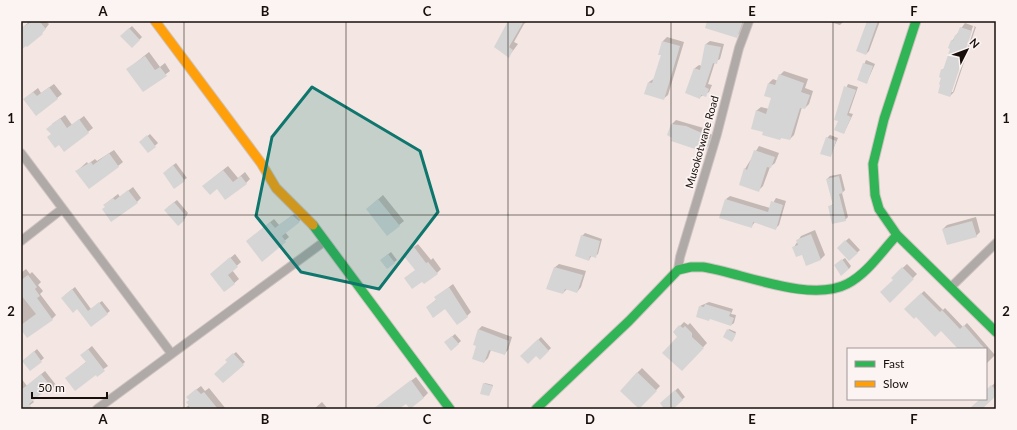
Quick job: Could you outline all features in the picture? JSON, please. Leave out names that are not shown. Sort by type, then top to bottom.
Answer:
[{"type":"street","points":[[155,21],[254,153],[276,188],[317,228],[325,241],[450,409]]},
{"type":"street","name":"Musokotwane Road","points":[[678,270],[680,257],[749,21]]},
{"type":"street","points":[[916,21],[884,119],[873,164],[873,179],[879,209],[898,235],[996,332]]},
{"type":"street","points":[[21,153],[171,353]]},
{"type":"street","points":[[21,240],[62,209]]},
{"type":"street","points":[[536,409],[629,321],[678,270],[688,266],[701,266],[776,285],[834,289],[846,284],[858,276],[898,235]]},
{"type":"street","points":[[97,409],[325,241]]},
{"type":"street","points":[[951,287],[996,243]]},
{"type":"highlighted area","points":[[312,87],[420,151],[438,212],[379,289],[301,272],[256,216],[272,137]]},
{"type":"building","points":[[33,21],[39,21],[46,29],[42,33],[43,34],[21,50],[21,28]]},
{"type":"building","points":[[508,21],[524,21],[509,47],[513,50],[509,58],[494,47]]},
{"type":"building","points":[[707,21],[743,21],[737,38],[705,28]]},
{"type":"building","points":[[867,21],[878,21],[866,55],[856,51]]},
{"type":"building","points":[[960,27],[972,31],[950,97],[938,93],[941,78],[939,77],[950,49],[948,48],[951,40],[953,41]]},
{"type":"building","points":[[129,28],[140,40],[132,48],[120,36]]},
{"type":"building","points":[[662,41],[680,46],[664,100],[644,94],[648,82],[652,83],[661,55],[658,55]]},
{"type":"building","points":[[705,44],[721,47],[717,64],[713,63],[705,87],[709,89],[706,97],[701,95],[700,99],[685,93],[694,68],[700,70]]},
{"type":"building","points":[[145,56],[155,70],[160,67],[167,76],[143,92],[126,69]]},
{"type":"building","points":[[863,63],[873,66],[867,84],[857,80]]},
{"type":"building","points":[[779,74],[804,83],[801,92],[810,95],[805,109],[800,108],[790,140],[781,138],[780,140],[762,135],[763,132],[751,129],[756,110],[766,114],[771,98],[764,96],[768,83],[775,85]]},
{"type":"building","points":[[844,86],[856,90],[847,115],[851,117],[844,134],[834,130],[838,121],[834,120]]},
{"type":"building","points":[[49,87],[58,99],[36,116],[23,99],[33,92],[37,96]]},
{"type":"building","points":[[60,118],[67,128],[79,119],[89,133],[64,152],[59,145],[55,148],[47,137],[51,134],[46,129]]},
{"type":"building","points":[[671,124],[686,126],[704,134],[703,136],[710,139],[706,151],[671,141],[672,138],[667,135]]},
{"type":"building","points":[[147,135],[156,147],[148,153],[139,142]]},
{"type":"building","points":[[826,137],[836,141],[831,157],[820,154]]},
{"type":"building","points":[[754,150],[775,157],[771,168],[767,167],[759,192],[739,185],[744,168],[747,170]]},
{"type":"building","points":[[109,153],[119,167],[89,189],[75,171],[91,162],[93,165]]},
{"type":"building","points":[[173,165],[185,181],[174,189],[163,173]]},
{"type":"building","points":[[223,170],[233,182],[241,176],[247,184],[225,200],[217,189],[210,195],[202,186]]},
{"type":"building","points":[[839,176],[843,193],[839,194],[846,221],[832,224],[828,206],[833,205],[826,179]]},
{"type":"building","points":[[128,190],[138,203],[111,222],[102,209],[105,207],[103,205],[113,198],[115,200]]},
{"type":"building","points":[[378,199],[400,226],[387,236],[366,209]]},
{"type":"building","points":[[725,199],[768,212],[771,201],[783,205],[776,230],[753,222],[752,228],[719,218]]},
{"type":"building","points":[[174,202],[186,216],[183,218],[185,220],[178,226],[164,210]]},
{"type":"building","points":[[292,215],[300,222],[282,236],[286,242],[262,262],[246,241],[270,222],[275,228]]},
{"type":"building","points":[[972,221],[977,237],[947,245],[942,229]]},
{"type":"building","points":[[811,234],[821,260],[806,266],[802,255],[796,257],[792,247],[798,245],[796,240]]},
{"type":"building","points":[[581,235],[600,241],[596,258],[590,256],[589,261],[575,256]]},
{"type":"building","points":[[845,240],[858,253],[849,261],[837,248]]},
{"type":"building","points":[[414,247],[426,263],[428,262],[438,274],[424,284],[422,282],[412,289],[404,278],[415,270],[403,255]]},
{"type":"building","points":[[388,254],[395,263],[387,269],[380,260]]},
{"type":"building","points":[[230,257],[238,267],[228,275],[235,284],[224,292],[210,274]]},
{"type":"building","points":[[842,259],[849,269],[841,276],[834,265]]},
{"type":"building","points":[[554,267],[583,275],[577,293],[565,289],[563,294],[546,289]]},
{"type":"building","points":[[902,267],[914,279],[890,303],[880,292],[893,280],[891,278]]},
{"type":"building","points":[[28,275],[37,287],[35,289],[40,296],[37,298],[53,320],[27,338],[21,330],[21,325],[36,314],[21,295],[21,280]]},
{"type":"building","points":[[449,287],[468,317],[457,325],[445,309],[433,318],[426,307],[436,300],[434,297]]},
{"type":"building","points":[[72,289],[88,311],[99,302],[108,314],[91,327],[77,309],[73,313],[61,298]]},
{"type":"building","points":[[921,293],[940,312],[942,310],[960,329],[964,325],[984,348],[957,348],[941,331],[935,337],[916,317],[914,319],[904,309]]},
{"type":"building","points":[[705,304],[731,312],[729,316],[734,318],[731,326],[710,319],[709,321],[696,317],[699,306],[704,307]]},
{"type":"building","points":[[679,325],[683,328],[685,326],[692,333],[692,337],[704,348],[682,371],[662,353],[677,337],[673,332]]},
{"type":"building","points":[[478,329],[509,341],[505,355],[489,350],[484,363],[472,359],[476,346],[473,345]]},
{"type":"building","points":[[727,329],[736,334],[732,342],[723,337]]},
{"type":"building","points":[[452,336],[459,344],[451,351],[444,342]]},
{"type":"building","points":[[538,339],[549,351],[540,360],[536,356],[528,364],[520,356]]},
{"type":"building","points":[[88,349],[105,371],[97,377],[96,375],[75,391],[65,378],[86,362],[80,355]]},
{"type":"building","points":[[34,351],[42,362],[30,371],[22,361]]},
{"type":"building","points":[[233,353],[244,365],[223,383],[214,374],[227,362],[225,360]]},
{"type":"building","points":[[637,372],[657,391],[639,409],[620,391]]},
{"type":"building","points":[[41,374],[53,389],[47,394],[45,391],[29,404],[33,409],[21,409],[21,390]]},
{"type":"building","points":[[411,380],[424,398],[410,409],[406,404],[399,409],[373,409]]},
{"type":"building","points":[[483,383],[493,386],[489,396],[480,394]]},
{"type":"building","points":[[991,385],[996,390],[996,396],[982,409],[969,409],[979,400],[987,400],[987,389]]},
{"type":"building","points":[[196,389],[201,394],[204,392],[218,409],[191,409],[186,402],[189,400],[186,397]]},
{"type":"building","points":[[675,390],[683,400],[673,409],[664,409],[660,403]]},
{"type":"traffic: fast","points":[[916,21],[884,119],[873,164],[875,195],[879,209],[897,235],[996,332]]},
{"type":"traffic: fast","points":[[313,225],[450,409]]},
{"type":"traffic: fast","points":[[536,409],[629,321],[678,270],[691,267],[703,267],[795,289],[832,289],[854,280],[874,262],[897,235]]},
{"type":"traffic: slow","points":[[155,21],[261,163],[276,188],[313,225]]}]
